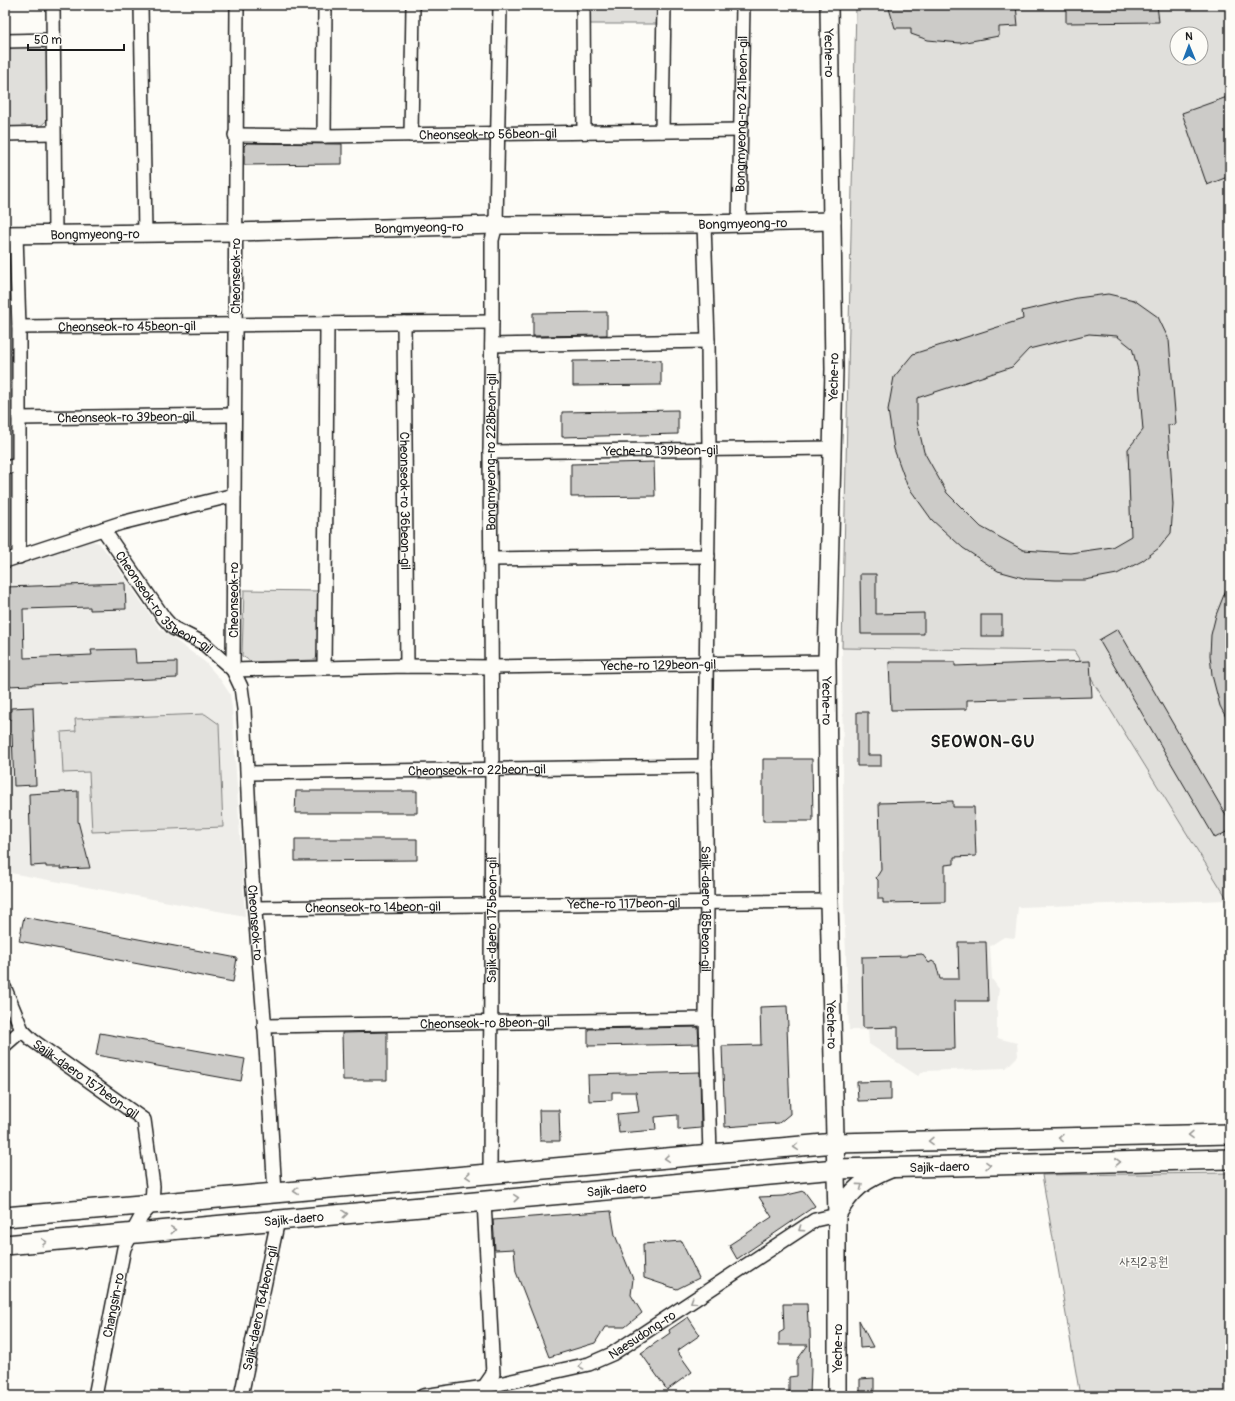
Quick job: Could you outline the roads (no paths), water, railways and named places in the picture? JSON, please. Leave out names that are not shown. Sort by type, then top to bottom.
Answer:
[{"type":"main road","name":"Sajik-daero","points":[[5,1217],[146,1210],[275,1193],[835,1143],[1230,1134]]},
{"type":"main road","name":"Sajik-daero","points":[[5,1245],[836,1169],[1230,1159]]},
{"type":"street","points":[[53,5],[52,40],[55,234]]},
{"type":"street","points":[[141,5],[145,232]]},
{"type":"street","name":"Cheonseok-ro","points":[[237,5],[235,135],[233,670],[241,687],[244,709],[252,877],[275,1193]]},
{"type":"street","points":[[324,136],[325,5]]},
{"type":"street","points":[[411,135],[413,5]]},
{"type":"street","name":"Bongmyeong-ro 228beon-gil","points":[[491,667],[490,452],[492,240],[496,225],[499,133],[500,5]]},
{"type":"street","points":[[583,5],[584,132]]},
{"type":"street","points":[[662,131],[664,5]]},
{"type":"street","name":"Bongmyeong-ro 241beon-gil","points":[[739,223],[743,5]]},
{"type":"street","name":"Yeche-ro","points":[[829,5],[834,369],[828,662],[829,901],[837,1215],[837,1396]]},
{"type":"street","points":[[5,41],[52,40]]},
{"type":"street","name":"Cheonseok-ro 56beon-gil","points":[[235,135],[324,136],[741,130]]},
{"type":"street","points":[[5,134],[53,133]]},
{"type":"street","name":"Bongmyeong-ro","points":[[11,235],[145,232],[235,232],[496,225],[704,224],[832,221]]},
{"type":"street","name":"Sajik-daero 185beon-gil","points":[[704,224],[708,342],[709,450],[705,766],[707,901],[706,1019],[710,1154]]},
{"type":"street","points":[[11,235],[19,327],[19,557]]},
{"type":"street","name":"Cheonseok-ro 45beon-gil","points":[[19,327],[492,322]]},
{"type":"street","name":"Cheonseok-ro 36beon-gil","points":[[404,323],[407,666]]},
{"type":"street","points":[[324,667],[327,324]]},
{"type":"street","points":[[492,345],[708,342]]},
{"type":"street","name":"Cheonseok-ro 39beon-gil","points":[[19,418],[234,415]]},
{"type":"street","name":"Yeche-ro 139beon-gil","points":[[490,452],[832,448]]},
{"type":"street","points":[[5,468],[18,465]]},
{"type":"street","points":[[5,561],[103,529],[234,495]]},
{"type":"street","name":"Cheonseok-ro 35beon-gil","points":[[103,529],[168,623],[173,628],[203,643],[233,670]]},
{"type":"street","points":[[491,560],[708,556]]},
{"type":"street","name":"Yeche-ro 129beon-gil","points":[[233,670],[324,667],[491,667],[828,662]]},
{"type":"street","name":"Sajik-daero 175beon-gil","points":[[490,1174],[492,770],[491,667]]},
{"type":"street","name":"Cheonseok-ro 22beon-gil","points":[[248,774],[705,766]]},
{"type":"street","name":"Yeche-ro 117beon-gil","points":[[491,905],[707,901],[829,901]]},
{"type":"street","name":"Cheonseok-ro 14beon-gil","points":[[255,908],[491,905]]},
{"type":"street","name":"Sajik-daero 157beon-gil","points":[[5,989],[22,1030],[32,1040],[144,1120],[153,1186],[146,1210]]},
{"type":"street","name":"Cheonseok-ro 8beon-gil","points":[[264,1026],[706,1019]]},
{"type":"street","points":[[5,1045],[22,1030]]},
{"type":"street","points":[[837,1215],[845,1201],[854,1190],[866,1181],[893,1168]]},
{"type":"street","points":[[481,1392],[493,1374],[484,1201]]},
{"type":"street","name":"Changsin-ro","points":[[95,1396],[124,1248],[146,1210]]},
{"type":"street","name":"Naesudong-ro","points":[[423,1396],[481,1392],[589,1364],[612,1354],[815,1220],[837,1215]]},
{"type":"street","name":"Sajik-daero 164beon-gil","points":[[241,1396],[278,1220]]},
{"type":"district","name":"SEOWON-GU","points":[[983,741]]},
{"type":"park label","name":"사직2공원","points":[[1144,1261]]}]
